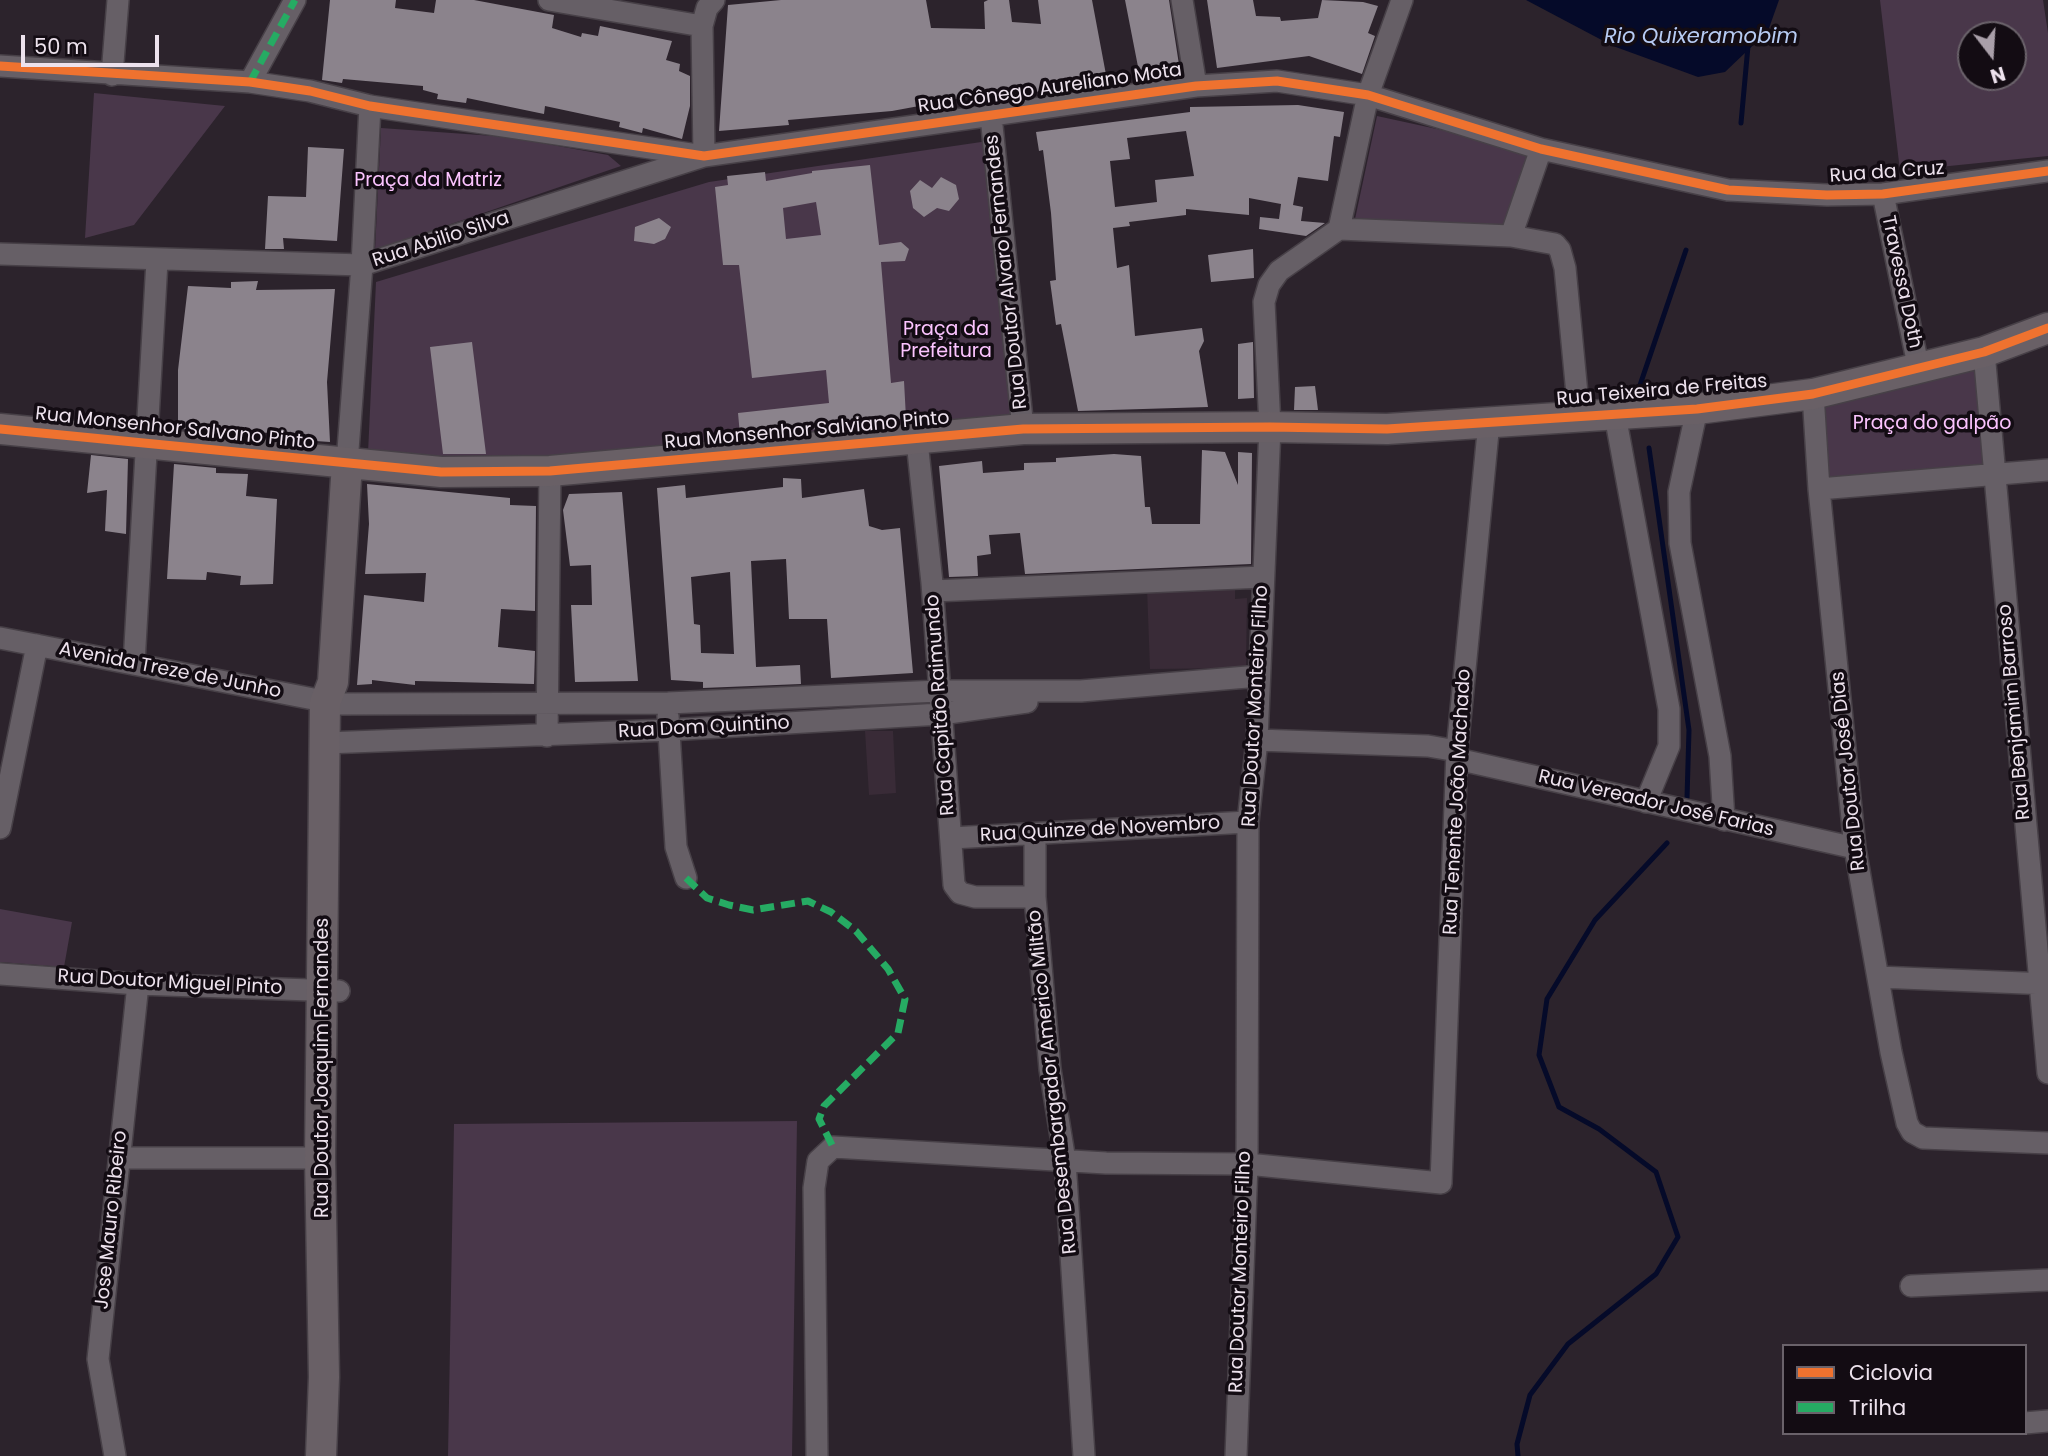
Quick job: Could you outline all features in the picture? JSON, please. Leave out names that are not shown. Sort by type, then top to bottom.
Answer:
[{"type":"street","points":[[112,75],[118,0]]},
{"type":"street","points":[[250,82],[295,0]]},
{"type":"street","points":[[548,0],[708,11],[704,156]]},
{"type":"street","points":[[1182,0],[1196,86]]},
{"type":"street","points":[[1402,0],[1368,95],[1339,229],[1511,236],[1548,242],[1560,250],[1565,268],[1579,415]]},
{"type":"street","name":"Rua Cônego Aureliano Mota","points":[[0,66],[250,82],[310,91],[369,106],[704,156],[1196,86],[1277,81],[1368,95],[1541,149],[1728,190]]},
{"type":"street","points":[[347,463],[362,265],[369,106]]},
{"type":"street","name":"Rua Doutor Alvaro Fernandes","points":[[991,116],[1023,429]]},
{"type":"street","points":[[1511,236],[1541,149]]},
{"type":"street","name":"Rua Abilio Silva","points":[[0,254],[157,261],[362,265],[704,156]]},
{"type":"street","name":"Rua da Cruz","points":[[1728,190],[1827,195],[1883,194],[2048,171]]},
{"type":"street","name":"Travessa Doth","points":[[1883,194],[1919,370]]},
{"type":"street","name":"Rua Doutor Monteiro Filho","points":[[1237,1456],[1247,1164],[1248,822],[1257,740],[1270,427],[1266,294],[1279,271],[1339,229]]},
{"type":"street","points":[[134,663],[157,261]]},
{"type":"street","name":"Rua Teixeira de Freitas","points":[[1270,427],[1387,429],[1697,409],[1814,394],[1919,370],[1984,352],[2048,328]]},
{"type":"street","name":"Rua Benjamim Barroso","points":[[1984,352],[2044,984],[2048,1073]]},
{"type":"street","name":"Rua Doutor José Dias","points":[[1814,394],[1819,489],[1855,848],[1907,1123],[1912,1132],[1923,1138],[2048,1143]]},
{"type":"street","points":[[1697,409],[1679,492],[1680,543],[1720,756],[1724,820]]},
{"type":"street","points":[[1615,415],[1669,709],[1669,746],[1646,802]]},
{"type":"street","name":"Rua Tenente João Machado","points":[[1247,1164],[1441,1183],[1457,755],[1489,422]]},
{"type":"street","name":"Rua Monsenhor Salviano Pinto","points":[[347,463],[442,472],[550,471],[917,441],[1023,429],[1270,427]]},
{"type":"street","name":"Rua Monsenhor Salvano Pinto","points":[[0,429],[347,463]]},
{"type":"street","name":"Rua Capitão Raimundo","points":[[917,441],[933,591],[954,885],[960,893],[975,897],[1035,897]]},
{"type":"street","name":"Rua Doutor Joaquim Fernandes","points":[[337,1456],[331,991],[332,696],[347,463]]},
{"type":"street","points":[[1819,489],[1995,477],[2048,470]]},
{"type":"street","points":[[547,736],[550,471]]},
{"type":"street","points":[[933,591],[1263,577]]},
{"type":"street","name":"Avenida Treze de Junho","points":[[0,638],[332,696]]},
{"type":"street","points":[[0,828],[37,645]]},
{"type":"street","name":"Rua Dom Quintino","points":[[332,696],[547,704],[668,703],[939,691],[1081,691],[1259,676]]},
{"type":"street","name":"Rua Dom Quintino","points":[[332,744],[547,736],[941,714],[1031,702],[1081,691]]},
{"type":"street","points":[[668,703],[677,847],[686,878]]},
{"type":"street","name":"Rua Vereador José Farias","points":[[1257,740],[1427,746],[1646,802],[1855,848]]},
{"type":"street","name":"Rua Quinze de Novembro","points":[[951,838],[1248,822]]},
{"type":"street","name":"Rua Desembargador Americo Miltão","points":[[1035,834],[1035,897],[1050,1069],[1065,1161],[1084,1456]]},
{"type":"street","name":"Rua Doutor Miguel Pinto","points":[[0,974],[138,984],[331,991]]},
{"type":"street","points":[[1878,976],[2044,984]]},
{"type":"street","name":"Jose Mauro Ribeiro","points":[[116,1456],[98,1359],[138,984]]},
{"type":"street","name":"Rua Doutor Joaquim Fernandes","points":[[321,1456],[324,1377],[320,1158],[331,991]]},
{"type":"street","points":[[817,1456],[814,1188],[818,1161],[833,1147],[1065,1161],[1247,1164]]},
{"type":"street","points":[[120,1158],[320,1158]]},
{"type":"street","points":[[1911,1286],[2048,1280]]},
{"type":"street","points":[[2027,1423],[2048,1422]]},
{"type":"shaded area","points":[[1235,586],[1235,599],[1247,598],[1246,668],[1150,669],[1147,588]]},
{"type":"shaded area","points":[[865,731],[893,731],[896,793],[869,795]]},
{"type":"green space","points":[[1880,0],[2043,0],[2048,33],[2048,156],[1900,171]]},
{"type":"green space","points":[[94,93],[225,106],[134,225],[85,238]]},
{"type":"green space","points":[[1377,116],[1529,149],[1514,209],[1502,227],[1355,219]]},
{"type":"green space","name":"Praça da Matriz","points":[[381,128],[508,137],[608,155],[621,166],[375,250]]},
{"type":"green space","name":"Praça da Prefeitura","points":[[988,141],[1013,420],[436,469],[368,453],[376,282],[709,182]]},
{"type":"green space","name":"Praça do galpão","points":[[1978,362],[1987,469],[1824,484],[1823,397]]},
{"type":"green space","points":[[0,909],[72,922],[64,967],[0,962]]},
{"type":"green space","points":[[797,1121],[792,1456],[448,1456],[454,1124]]},
{"type":"water","name":"Rio Quixeramobim","points":[[1526,0],[1779,0],[1768,31],[1725,72],[1698,77],[1613,46]]},
{"type":"building","points":[[330,0],[396,0],[395,8],[434,13],[436,0],[474,0],[554,15],[552,28],[581,37],[582,33],[598,36],[600,26],[672,41],[666,60],[680,64],[679,71],[690,76],[690,106],[682,139],[643,128],[642,133],[619,127],[620,122],[545,106],[544,114],[467,98],[466,103],[437,99],[438,94],[423,90],[423,86],[343,79],[342,83],[322,80]]},
{"type":"building","points":[[781,0],[926,0],[931,28],[985,29],[984,2],[988,0],[1009,0],[1012,22],[1041,24],[1038,0],[1092,0],[1107,80],[969,103],[968,97],[892,111],[788,120],[789,125],[719,131],[728,5]]},
{"type":"building","points":[[1125,0],[1169,0],[1180,71],[1140,77]]},
{"type":"building","points":[[1207,0],[1253,0],[1256,16],[1280,17],[1281,21],[1318,18],[1322,0],[1363,2],[1378,6],[1368,33],[1375,36],[1362,74],[1309,56],[1217,68]]},
{"type":"building","points":[[1298,105],[1344,112],[1340,137],[1334,136],[1328,181],[1298,177],[1293,205],[1303,207],[1301,221],[1325,223],[1306,236],[1259,229],[1260,217],[1279,219],[1281,204],[1249,198],[1249,215],[1186,209],[1186,215],[1129,222],[1130,226],[1113,228],[1117,268],[1129,265],[1135,336],[1202,328],[1204,341],[1199,351],[1208,407],[1078,411],[1061,324],[1056,325],[1050,281],[1056,280],[1051,213],[1043,150],[1039,151],[1036,132],[1190,112],[1190,107]],"holes":[[[1186,131],[1194,176],[1155,180],[1157,202],[1115,207],[1110,161],[1130,159],[1127,138]]]},
{"type":"building","points":[[308,147],[344,149],[337,241],[283,238],[284,249],[265,249],[268,196],[306,197]]},
{"type":"building","points":[[870,165],[879,245],[901,242],[909,249],[905,261],[881,262],[891,383],[904,381],[906,418],[832,428],[740,435],[738,413],[829,403],[826,370],[752,378],[739,265],[723,265],[715,187],[728,185],[727,176],[765,172],[766,181],[812,171]],"holes":[[[816,202],[821,235],[786,239],[783,208]]]},
{"type":"building","points":[[941,177],[956,185],[959,199],[949,211],[937,208],[924,217],[913,208],[910,191],[920,180],[932,188]]},
{"type":"building","points":[[659,218],[671,227],[665,239],[654,244],[634,241],[635,227]]},
{"type":"building","points":[[1253,249],[1254,278],[1211,282],[1208,255]]},
{"type":"building","points":[[258,281],[256,290],[335,289],[327,382],[330,442],[272,438],[272,433],[178,429],[178,370],[188,286],[231,288],[231,282]]},
{"type":"building","points":[[472,342],[486,454],[443,454],[430,347]]},
{"type":"building","points":[[1253,342],[1254,398],[1238,399],[1238,344]]},
{"type":"building","points":[[1315,386],[1318,410],[1294,410],[1295,387]]},
{"type":"building","points":[[1202,450],[1225,452],[1238,485],[1238,452],[1252,453],[1251,564],[1025,574],[1020,533],[989,535],[991,554],[977,556],[978,576],[949,577],[939,466],[982,461],[983,473],[1024,470],[1024,463],[1056,462],[1056,458],[1114,454],[1141,456],[1145,507],[1150,507],[1152,524],[1200,524]]},
{"type":"building","points":[[91,455],[128,459],[126,534],[105,531],[107,490],[87,493]]},
{"type":"building","points":[[174,464],[216,468],[216,473],[248,474],[246,496],[277,499],[273,584],[240,585],[241,576],[207,572],[206,580],[167,579]]},
{"type":"building","points":[[783,478],[801,479],[802,498],[864,489],[869,526],[882,530],[900,528],[913,673],[831,678],[827,619],[789,619],[786,559],[751,561],[756,667],[800,665],[801,684],[703,688],[703,682],[671,680],[657,488],[685,485],[686,498],[783,487]],"holes":[[[730,572],[734,654],[701,653],[700,625],[694,624],[691,577]]]},
{"type":"building","points":[[367,484],[510,498],[510,505],[536,506],[535,611],[501,609],[498,647],[535,651],[534,684],[415,681],[415,685],[372,680],[372,684],[357,685],[364,595],[424,602],[426,573],[365,574],[369,524]]},
{"type":"building","points":[[622,492],[638,681],[575,682],[571,605],[592,605],[591,565],[570,566],[563,510],[569,494]]},
{"type":"waterway","points":[[1741,123],[1748,46]]},
{"type":"waterway","points":[[1639,388],[1686,250]]},
{"type":"waterway","points":[[1649,448],[1689,730],[1687,798]]},
{"type":"waterway","points":[[1518,1456],[1517,1444],[1530,1395],[1568,1344],[1656,1274],[1678,1237],[1656,1172],[1599,1129],[1559,1107],[1539,1055],[1547,999],[1595,920],[1667,843]]},
{"type":"marked path","points":[[250,82],[295,0]]},
{"type":"marked path","points":[[686,878],[707,898],[729,905],[753,910],[808,901],[831,912],[856,931],[888,969],[905,999],[898,1033],[824,1106],[819,1119],[833,1147]]},
{"type":"cycle path","points":[[0,66],[250,82],[310,91],[370,106],[704,156],[1196,86],[1277,81],[1368,95],[1541,149],[1728,190],[1827,195],[1883,194],[2048,171]]},
{"type":"cycle path","points":[[0,429],[441,472],[550,471],[1023,429],[1387,429],[1697,409],[1813,394],[1984,352],[2048,328]]}]
